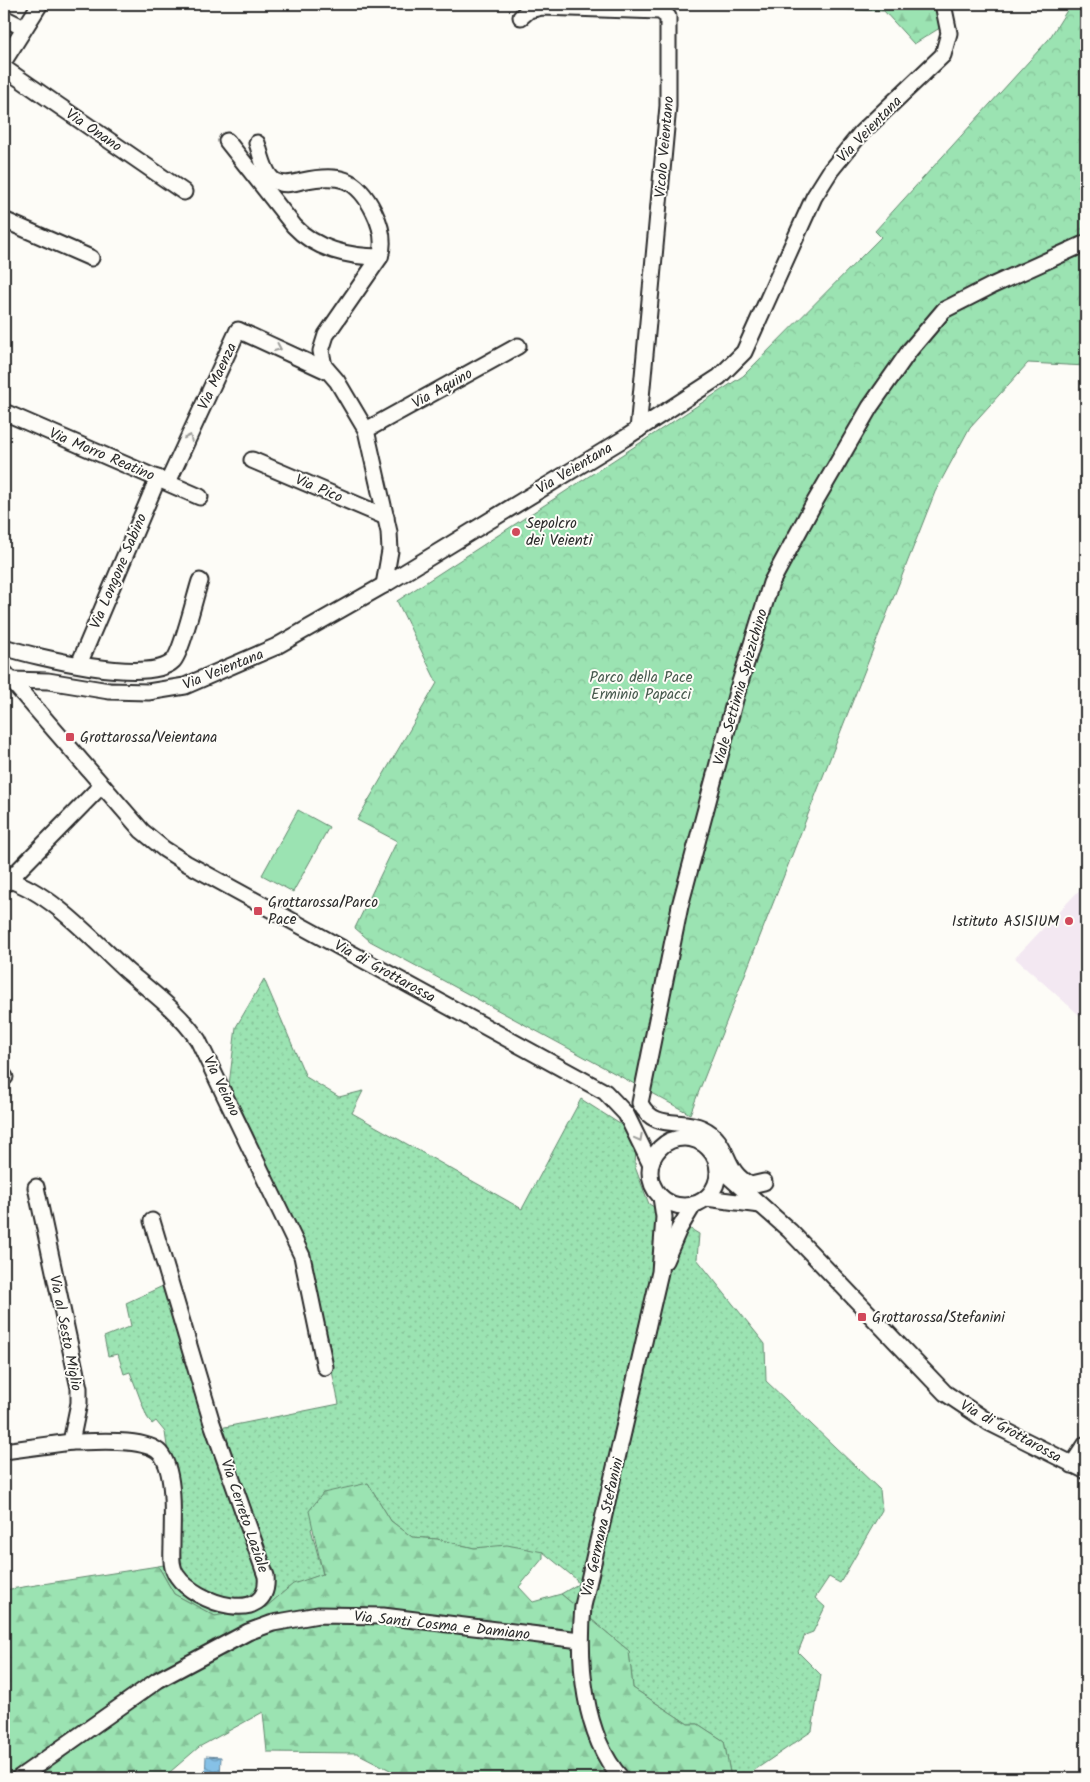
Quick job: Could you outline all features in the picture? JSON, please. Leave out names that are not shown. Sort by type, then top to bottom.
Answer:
[{"type":"street","points":[[4,61],[40,4]]},
{"type":"street","name":"Via Veientana","points":[[7,676],[109,691],[148,692],[185,686],[275,647],[384,584],[638,430],[718,377],[744,352],[814,197],[830,170],[856,138],[943,55],[949,33],[943,4]]},
{"type":"street","name":"Vicolo Veientano","points":[[521,17],[530,10],[542,7],[660,11],[668,17],[668,106],[638,430]]},
{"type":"street","points":[[4,18],[24,28]]},
{"type":"street","name":"Via Onano","points":[[4,68],[184,192]]},
{"type":"street","points":[[227,140],[294,226],[307,238],[346,254],[380,256]]},
{"type":"street","points":[[257,143],[268,172],[276,182],[289,183],[310,179],[340,177],[356,185],[364,194],[379,224],[382,241],[380,256],[323,341],[321,356],[327,370],[337,381],[366,430],[386,517],[390,551],[384,584]]},
{"type":"street","points":[[4,220],[91,258]]},
{"type":"street","name":"Viale Settimia Spizzichino","points":[[764,1182],[751,1185],[736,1175],[730,1168],[720,1143],[702,1128],[662,1122],[646,1111],[640,1103],[680,906],[737,692],[771,583],[870,407],[910,350],[944,310],[991,286],[1086,243]]},
{"type":"street","name":"Via Maenza","points":[[163,480],[238,330],[327,370]]},
{"type":"street","name":"Via Aquino","points":[[366,430],[518,346]]},
{"type":"street","name":"Via Morro Reatino","points":[[4,412],[200,497]]},
{"type":"street","name":"Via Pico","points":[[252,460],[386,517]]},
{"type":"street","name":"Via Longone Sabino","points":[[79,664],[163,480]]},
{"type":"street","points":[[4,647],[45,659],[132,672],[152,670],[169,664],[176,657],[200,581]]},
{"type":"street","name":"Via di Grottarossa","points":[[7,676],[142,831],[171,854],[605,1092],[626,1114],[650,1163]]},
{"type":"street","points":[[6,882],[102,785]]},
{"type":"street","name":"Via Veiano","points":[[6,882],[28,889],[67,917],[178,1016],[198,1040],[302,1256],[325,1367]]},
{"type":"street","name":"Via di Grottarossa","points":[[626,1114],[681,1137]]},
{"type":"street","points":[[700,1201],[716,1184],[718,1167],[715,1157],[708,1147],[696,1140],[681,1137],[661,1146],[654,1154],[650,1163],[651,1181],[661,1197],[677,1205],[700,1201],[760,1205]]},
{"type":"street","name":"Via di Grottarossa","points":[[718,1167],[802,1243],[945,1393],[990,1423],[1086,1471]]},
{"type":"street","name":"Via al Sesto Miglio","points":[[36,1187],[78,1388],[79,1403],[71,1442]]},
{"type":"street","name":"Via Germana Stefanini","points":[[621,1778],[599,1742],[585,1697],[580,1640],[584,1606],[660,1272],[664,1217],[661,1197]]},
{"type":"street","name":"Via Germana Stefanini","points":[[660,1272],[679,1230],[700,1201]]},
{"type":"street","name":"Via Cerreto Laziale","points":[[71,1442],[142,1444],[159,1452],[166,1466],[170,1485],[172,1560],[175,1574],[194,1593],[218,1604],[244,1605],[255,1602],[261,1596],[266,1585],[266,1576],[212,1423],[152,1221]]},
{"type":"street","points":[[4,1451],[71,1442]]},
{"type":"street","name":"Via di Grottarossa","points":[[1072,1464],[1086,1444]]},
{"type":"street","name":"Via Santi Cosma e Damiano","points":[[19,1778],[158,1680],[248,1632],[273,1623],[318,1615],[374,1615],[580,1640]]},
{"type":"shaded area","name":"Istituto ASISIUM","points":[[1086,883],[1086,1021],[1015,958]]},
{"type":"green space","points":[[820,4],[940,4],[951,21],[914,44],[884,11],[830,9]]},
{"type":"green space","name":"Parco della Pace Erminio Papacci","points":[[1071,4],[1086,9],[1086,366],[1028,363],[970,427],[935,492],[690,1114],[370,941],[355,928],[397,841],[357,820],[437,683],[397,601],[743,376],[881,237],[875,231],[1049,39]]},
{"type":"green space","points":[[298,810],[329,827],[293,892],[262,875]]},
{"type":"green space","points":[[264,979],[306,1077],[339,1097],[363,1091],[352,1113],[522,1209],[581,1099],[623,1126],[636,1146],[635,1167],[649,1204],[699,1234],[697,1259],[765,1344],[766,1381],[880,1490],[882,1510],[840,1583],[829,1577],[815,1598],[825,1607],[813,1632],[805,1635],[798,1652],[821,1675],[812,1731],[743,1778],[731,1778],[724,1741],[698,1724],[688,1724],[633,1688],[629,1651],[561,1594],[578,1584],[576,1579],[543,1552],[474,1548],[437,1539],[412,1537],[391,1521],[368,1483],[311,1529],[323,1574],[291,1586],[266,1607],[215,1616],[174,1594],[158,1566],[175,1563],[178,1524],[165,1432],[156,1421],[152,1424],[147,1417],[130,1372],[124,1374],[118,1354],[108,1356],[104,1337],[131,1326],[126,1303],[165,1285],[210,1430],[339,1404],[305,1245],[229,1085],[236,1027]]},
{"type":"green space","points":[[368,1483],[391,1521],[412,1537],[437,1539],[474,1548],[507,1545],[543,1552],[543,1558],[519,1587],[533,1602],[561,1594],[629,1651],[633,1688],[688,1724],[698,1724],[724,1741],[731,1778],[397,1778],[390,1770],[357,1753],[267,1752],[263,1712],[199,1747],[163,1778],[4,1778],[4,1590],[158,1566],[174,1594],[215,1616],[266,1607],[293,1584],[323,1574],[309,1511],[323,1493]]},
{"type":"water","points":[[206,1756],[221,1757],[220,1778],[205,1778]]},
{"type":"place","name":"Sepolcro dei Veienti","points":[[516,532]]},
{"type":"place","name":"Grottarossa/Veientana","points":[[70,737]]},
{"type":"place","name":"Grottarossa/Parco Pace","points":[[258,911]]},
{"type":"place","name":"Istituto ASISIUM","points":[[1069,921]]},
{"type":"place","name":"Grottarossa/Stefanini","points":[[862,1317]]}]
